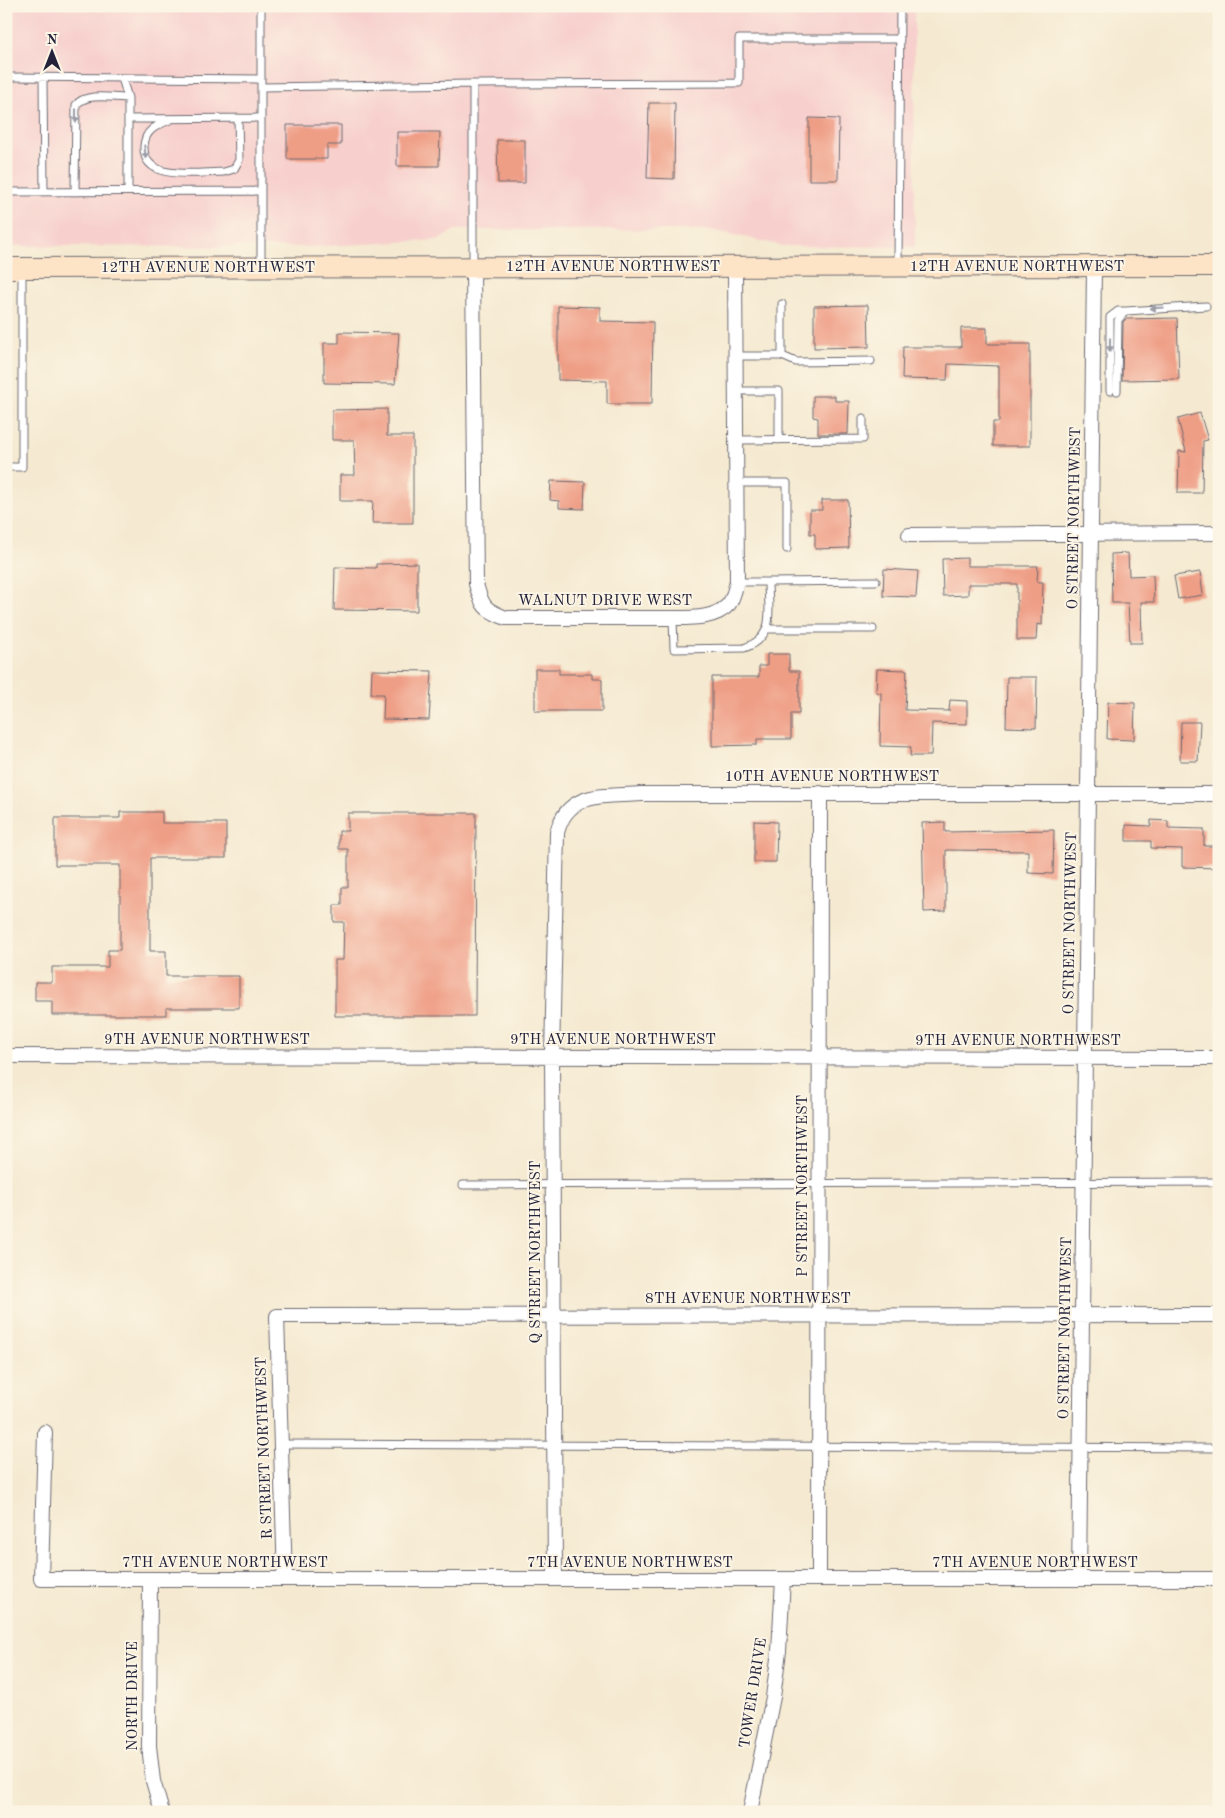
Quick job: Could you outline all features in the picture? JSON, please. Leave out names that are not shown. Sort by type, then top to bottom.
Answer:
[{"type":"main road","name":"12TH AVENUE NORTHWEST","points":[[14,268],[1219,266]]},
{"type":"street","name":"WALNUT DRIVE WEST","points":[[473,268],[476,584],[480,600],[488,611],[506,618],[673,618],[697,617],[718,612],[730,603],[737,582],[735,267]]},
{"type":"street","name":"O STREET NORTHWEST","points":[[1079,1579],[1094,267]]},
{"type":"street","points":[[909,535],[1219,533]]},
{"type":"street","name":"10TH AVENUE NORTHWEST","points":[[555,925],[558,833],[561,818],[568,808],[579,801],[596,797],[641,794],[820,793],[1219,794]]},
{"type":"street","name":"P STREET NORTHWEST","points":[[819,1579],[820,793]]},
{"type":"street","name":"Q STREET NORTHWEST","points":[[555,925],[552,1056],[555,1579]]},
{"type":"street","name":"9TH AVENUE NORTHWEST","points":[[6,1056],[1219,1058]]},
{"type":"street","name":"8TH AVENUE NORTHWEST","points":[[278,1316],[1219,1315]]},
{"type":"street","name":"R STREET NORTHWEST","points":[[278,1316],[285,1579]]},
{"type":"street","name":"7TH AVENUE NORTHWEST","points":[[45,1432],[41,1579],[1219,1579]]},
{"type":"street","name":"NORTH DRIVE","points":[[150,1579],[149,1746],[153,1781],[162,1812]]},
{"type":"street","name":"TOWER DRIVE","points":[[750,1812],[773,1697],[779,1651],[783,1579]]},
{"type":"lane","points":[[261,6],[261,268]]},
{"type":"lane","points":[[898,267],[900,6]]},
{"type":"lane","points":[[6,77],[122,78],[261,83],[739,83],[739,39],[900,39]]},
{"type":"lane","points":[[43,77],[44,192]]},
{"type":"lane","points":[[122,78],[128,98],[128,191]]},
{"type":"lane","points":[[473,84],[473,268]]},
{"type":"lane","points":[[75,192],[76,105],[80,100],[87,98],[128,98]]},
{"type":"lane","points":[[172,119],[148,132],[144,138],[144,158],[147,164],[158,171],[224,172],[234,169],[239,160],[238,118]]},
{"type":"lane","points":[[128,119],[260,118]]},
{"type":"lane","points":[[6,192],[260,191]]},
{"type":"lane","points":[[6,467],[22,467],[14,268]]},
{"type":"lane","points":[[782,304],[782,356]]},
{"type":"lane","points":[[1114,391],[1118,320],[1126,311],[1206,306]]},
{"type":"lane","points":[[736,356],[782,356],[796,362],[871,361]]},
{"type":"lane","points":[[736,391],[779,391],[779,440]]},
{"type":"lane","points":[[736,440],[863,439],[863,418]]},
{"type":"lane","points":[[736,484],[787,483],[787,549]]},
{"type":"lane","points":[[737,582],[876,581]]},
{"type":"lane","points":[[673,618],[674,649],[744,648],[755,644],[763,638],[768,629],[768,582]]},
{"type":"lane","points":[[768,629],[874,629]]},
{"type":"lane","points":[[463,1184],[1219,1182]]},
{"type":"lane","points":[[281,1444],[1219,1448]]},
{"type":"shaded area","points":[[6,6],[914,6],[915,247],[784,246],[711,230],[455,230],[439,240],[308,247],[6,246]]},
{"type":"building","points":[[649,103],[675,103],[674,179],[647,178]]},
{"type":"building","points":[[809,118],[839,119],[838,180],[809,180]]},
{"type":"building","points":[[287,125],[341,125],[341,145],[327,145],[327,159],[287,159]]},
{"type":"building","points":[[397,132],[440,132],[439,166],[397,166]]},
{"type":"building","points":[[497,140],[525,140],[525,183],[498,183]]},
{"type":"building","points":[[868,305],[869,347],[814,348],[814,306]]},
{"type":"building","points":[[558,306],[600,307],[600,321],[653,322],[652,404],[607,404],[607,381],[558,380]]},
{"type":"building","points":[[1177,318],[1179,379],[1122,380],[1123,322],[1126,319]]},
{"type":"building","points":[[961,328],[987,328],[987,344],[1030,344],[1030,446],[993,446],[993,422],[999,422],[999,366],[948,364],[947,380],[902,379],[903,347],[961,347]]},
{"type":"building","points":[[339,332],[399,333],[395,384],[324,383],[324,343],[339,343]]},
{"type":"building","points":[[813,396],[835,396],[835,401],[849,401],[848,434],[818,434],[818,418],[813,417]]},
{"type":"building","points":[[387,409],[387,436],[413,436],[413,523],[372,523],[373,501],[340,501],[340,475],[355,475],[354,440],[332,440],[332,410]]},
{"type":"building","points":[[1200,413],[1208,440],[1203,441],[1202,493],[1178,493],[1179,451],[1186,452],[1178,419]]},
{"type":"building","points":[[551,481],[585,482],[584,509],[559,508],[559,501],[550,500]]},
{"type":"building","points":[[822,500],[848,500],[849,548],[815,549],[815,534],[810,534],[810,510],[822,510]]},
{"type":"building","points":[[1128,553],[1129,576],[1153,575],[1154,602],[1141,602],[1142,643],[1130,643],[1128,603],[1112,603],[1111,554]]},
{"type":"building","points":[[967,558],[967,566],[1038,566],[1037,582],[1043,582],[1042,625],[1037,624],[1036,640],[1017,640],[1017,584],[968,584],[968,595],[943,596],[942,559]]},
{"type":"building","points":[[417,563],[417,611],[334,610],[335,567],[376,568],[376,564]]},
{"type":"building","points":[[884,569],[918,571],[916,597],[883,596]]},
{"type":"building","points":[[1200,572],[1203,595],[1178,599],[1174,576]]},
{"type":"building","points":[[767,654],[789,654],[789,671],[799,671],[799,714],[791,714],[791,739],[757,739],[757,745],[712,746],[712,677],[759,677],[759,666],[767,666]]},
{"type":"building","points":[[535,669],[559,669],[559,674],[592,674],[592,679],[602,679],[602,711],[535,711]]},
{"type":"building","points":[[877,669],[907,670],[905,710],[949,711],[950,700],[967,701],[967,724],[932,723],[931,756],[910,756],[911,747],[880,746],[881,693],[876,692]]},
{"type":"building","points":[[372,670],[432,671],[429,720],[383,719],[384,694],[371,694]]},
{"type":"building","points":[[1007,677],[1037,677],[1036,728],[1006,727]]},
{"type":"building","points":[[1108,702],[1135,703],[1134,740],[1107,739]]},
{"type":"building","points":[[1181,722],[1200,722],[1198,761],[1180,761]]},
{"type":"building","points":[[120,812],[162,812],[162,823],[226,823],[226,858],[150,858],[150,951],[166,951],[166,976],[239,976],[239,1008],[166,1008],[166,1015],[52,1015],[52,1001],[35,1001],[35,982],[52,982],[52,967],[108,967],[108,950],[120,950],[120,865],[55,865],[55,818],[120,818]]},
{"type":"building","points":[[348,813],[476,813],[475,1016],[335,1016],[335,960],[343,960],[344,922],[334,922],[334,905],[342,905],[342,887],[348,887],[348,849],[339,849],[339,831],[348,831]]},
{"type":"building","points":[[1151,820],[1168,821],[1168,828],[1204,829],[1204,846],[1219,846],[1219,868],[1182,867],[1182,849],[1151,848],[1151,841],[1126,841],[1126,825],[1151,826]]},
{"type":"building","points":[[754,821],[777,822],[776,862],[754,862]]},
{"type":"building","points":[[945,822],[945,832],[1054,830],[1053,874],[1028,873],[1028,851],[946,850],[946,911],[924,912],[922,823]]}]
